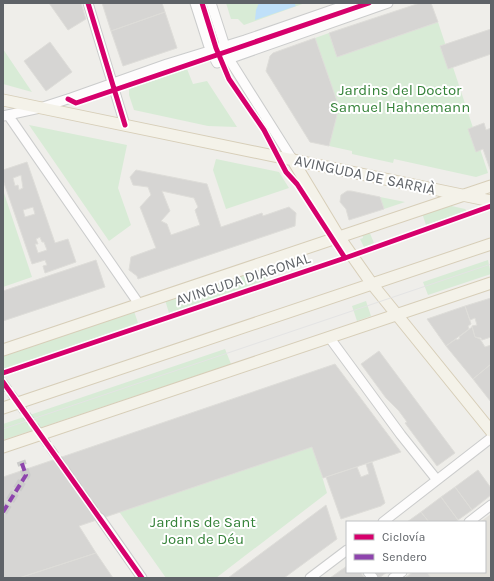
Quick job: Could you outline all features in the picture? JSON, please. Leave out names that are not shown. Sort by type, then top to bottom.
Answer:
[{"type":"main road","name":"AVINGUDA DE SARRIÀ","points":[[3,100],[491,201]]},
{"type":"main road","points":[[292,159],[339,237],[372,284],[491,431]]},
{"type":"main road","points":[[3,350],[491,186]]},
{"type":"main road","points":[[3,408],[491,244]]},
{"type":"main road","points":[[3,447],[491,283]]},
{"type":"street","points":[[88,3],[125,125]]},
{"type":"street","points":[[196,3],[210,50],[217,63],[388,3]]},
{"type":"street","points":[[211,3],[230,59],[292,159]]},
{"type":"street","points":[[139,304],[5,116],[40,108],[352,3]]},
{"type":"street","points":[[328,337],[401,435],[437,480]]},
{"type":"street","points":[[384,521],[491,438]]},
{"type":"street","points":[[470,521],[491,505]]},
{"type":"street","points":[[100,518],[142,578]]},
{"type":"street","points":[[310,578],[346,551]]},
{"type":"shaded area","points":[[491,514],[491,578],[404,578],[411,573],[486,573],[486,521],[481,521]]},
{"type":"green space","points":[[226,3],[305,3],[244,25],[238,19],[231,19]]},
{"type":"green space","name":"Jardins del Doctor Samuel Hahnemann","points":[[438,22],[488,173],[476,177],[394,159],[393,163],[352,154],[352,151],[329,146],[339,107],[315,38],[329,33],[337,57]]},
{"type":"green space","points":[[3,49],[32,92],[3,84]]},
{"type":"green space","points":[[187,69],[193,84],[207,81],[237,127],[208,126],[134,110],[129,95],[129,89]]},
{"type":"green space","points":[[29,125],[127,145],[118,188],[131,225],[109,241]]},
{"type":"green space","points":[[216,159],[279,172],[289,188],[226,209],[213,170]]},
{"type":"green space","points":[[3,190],[32,277],[3,287]]},
{"type":"green space","points":[[380,197],[405,202],[384,209]]},
{"type":"green space","points":[[447,205],[465,209],[467,211],[426,225],[422,213]]},
{"type":"green space","points":[[369,231],[374,243],[364,247],[360,239],[363,238],[362,233]]},
{"type":"green space","points":[[488,260],[491,274],[428,295],[423,282]]},
{"type":"green space","points":[[261,267],[266,280],[169,313],[165,300]]},
{"type":"green space","points":[[366,301],[371,316],[357,321],[352,306]]},
{"type":"green space","points":[[134,311],[138,323],[5,369],[3,367],[3,355]]},
{"type":"green space","points":[[225,349],[231,364],[3,440],[3,424]]},
{"type":"green space","name":"Jardins de Sant Joan de Déu","points":[[313,446],[327,493],[216,578],[166,578],[118,510]]},
{"type":"water","points":[[259,3],[294,3],[296,6],[255,20],[256,10]]},
{"type":"building","points":[[49,3],[81,3],[86,19],[68,30]]},
{"type":"building","points":[[102,3],[162,3],[165,12],[111,31]]},
{"type":"building","points":[[420,3],[431,3],[438,22],[337,57],[329,33]]},
{"type":"building","points":[[165,12],[177,48],[123,66],[111,31]]},
{"type":"building","points":[[491,29],[491,54],[448,69],[440,46]]},
{"type":"building","points":[[315,38],[339,107],[329,146],[310,142],[266,71],[270,56],[273,53]]},
{"type":"building","points":[[50,42],[72,72],[46,91],[24,61]]},
{"type":"building","points":[[484,123],[486,130],[491,128],[491,172],[483,149],[476,152],[468,129]]},
{"type":"building","points":[[27,162],[55,243],[68,239],[76,262],[45,273],[43,266],[47,265],[45,260],[32,264],[3,180],[3,170]],"holes":[[[21,175],[23,188],[19,190],[18,185],[15,186],[13,178]],[[33,207],[35,214],[25,217],[23,210]],[[40,237],[47,250],[38,253],[35,244],[38,244],[36,239]]]},
{"type":"building","points":[[136,170],[207,184],[221,227],[262,213],[263,216],[289,207],[296,213],[295,226],[138,279],[137,276],[129,270],[131,257],[156,248],[140,207],[151,195],[148,187],[133,185],[130,177]],"holes":[[[162,191],[194,198],[198,207],[195,210],[200,225],[171,235],[167,224],[161,221],[170,211]]]},
{"type":"building","points":[[347,191],[380,197],[384,209],[349,220],[346,209],[340,202],[341,195]]},
{"type":"building","points":[[96,260],[105,287],[3,321],[3,291]]},
{"type":"building","points":[[491,298],[491,337],[482,340],[481,338],[475,337],[472,326],[477,325],[475,318],[470,320],[465,306]]},
{"type":"building","points":[[465,306],[471,324],[468,326],[469,329],[446,346],[427,319]]},
{"type":"building","points":[[472,327],[475,337],[480,339],[485,347],[491,345],[491,364],[473,379],[446,346],[460,338],[459,337]]},
{"type":"building","points":[[379,351],[455,453],[437,466],[405,423],[407,422],[399,411],[386,398],[361,364]]},
{"type":"building","points":[[335,364],[401,452],[323,478],[312,447],[79,526],[96,553],[19,578],[3,578],[3,477]]},
{"type":"building","points":[[491,364],[491,402],[473,379]]},
{"type":"building","points":[[372,462],[385,503],[381,506],[341,519],[326,477],[357,467],[361,477],[369,474],[366,464]]},
{"type":"building","points":[[478,470],[491,488],[491,495],[472,510],[455,487]]},
{"type":"building","points":[[455,487],[472,510],[458,520],[441,497]]},
{"type":"building","points":[[441,497],[458,520],[428,521],[421,512]]},
{"type":"building","points":[[326,505],[337,539],[284,578],[228,578]]},
{"type":"building","points":[[421,512],[428,521],[408,521]]},
{"type":"building","points":[[96,553],[113,578],[19,578]]},
{"type":"building","points":[[346,567],[346,573],[361,573],[365,578],[330,578]]},
{"type":"building","points":[[375,573],[386,573],[379,578]]},
{"type":"building","points":[[412,573],[428,573],[431,578],[405,578]]},
{"type":"tunnel","points":[[3,382],[100,518]]},
{"type":"tunnel","points":[[3,512],[26,475],[21,461]]},
{"type":"tram line","points":[[3,429],[491,264]]},
{"type":"marked path","points":[[3,512],[26,475],[21,461]]},
{"type":"cycle path","points":[[88,3],[125,125]]},
{"type":"cycle path","points":[[202,3],[216,48],[229,79],[264,130],[286,172],[297,184],[345,258]]},
{"type":"cycle path","points":[[68,99],[76,103],[369,3]]},
{"type":"cycle path","name":"AVINGUDA DIAGONAL","points":[[3,373],[345,258],[491,206]]},
{"type":"cycle path","points":[[3,382],[142,578]]}]
